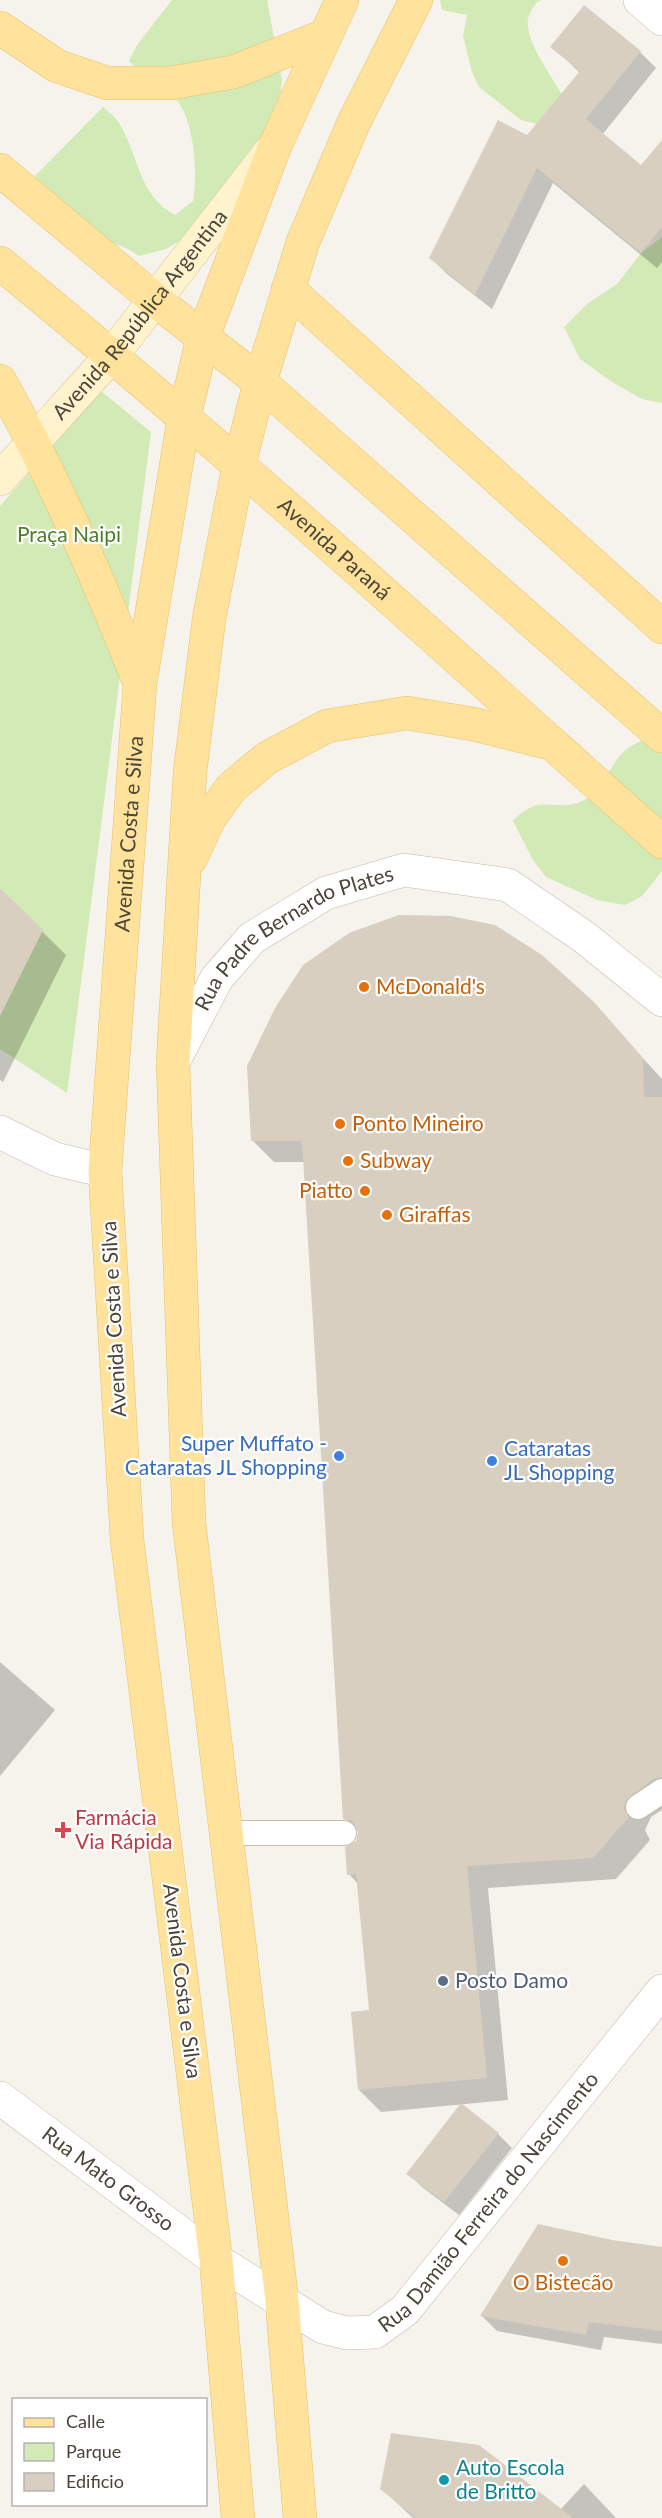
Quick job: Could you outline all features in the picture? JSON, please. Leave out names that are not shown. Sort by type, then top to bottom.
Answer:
[{"type":"main road","name":"Avenida República Argentina","points":[[203,337],[275,146],[342,0]]},
{"type":"main road","points":[[300,2518],[282,2301],[189,1523],[173,1062],[190,772],[209,619],[239,465],[260,382],[303,242],[354,122],[417,0]]},
{"type":"main road","points":[[0,28],[57,66],[107,83],[171,83],[233,72],[324,36]]},
{"type":"main road","name":"Avenida República Argentina","points":[[0,479],[112,354],[275,146]]},
{"type":"main road","points":[[0,170],[154,299],[260,382],[662,736]]},
{"type":"main road","name":"Avenida Paraná","points":[[0,263],[112,354],[239,465],[662,843]]},
{"type":"main road","points":[[288,289],[662,627]]},
{"type":"main road","name":"Avenida Costa e Silva","points":[[203,337],[184,418],[140,684],[105,1171],[127,1539],[216,2260],[234,2514]]},
{"type":"main road","points":[[0,381],[34,442],[100,583],[140,684]]},
{"type":"main road","points":[[184,874],[209,819],[231,788],[267,758],[327,726],[407,713],[473,724],[552,744]]},
{"type":"street","points":[[640,0],[662,19]]},
{"type":"street","name":"Rua Padre Bernardo Plates","points":[[173,1062],[217,978],[252,938],[326,893],[404,870],[508,885],[584,937],[662,1000]]},
{"type":"street","points":[[0,1132],[55,1159],[105,1171]]},
{"type":"street","name":"Rua Damião Ferreira do Nascimento","points":[[216,2260],[323,2327],[347,2333],[375,2332],[405,2310],[662,1991]]},
{"type":"street","name":"Rua Mato Grosso","points":[[0,2098],[216,2260]]},
{"type":"lane","points":[[638,1807],[662,1791]]},
{"type":"lane","points":[[226,1833],[344,1833]]},
{"type":"green space","points":[[172,0],[267,0],[282,80],[280,98],[266,138],[181,240],[166,249],[139,256],[91,234],[37,189],[35,176],[103,107],[117,120],[130,145],[145,184],[162,206],[175,215],[193,201],[195,160],[186,116],[172,95],[129,61],[137,45]]},
{"type":"green space","points":[[440,0],[542,0],[537,2],[530,12],[528,29],[537,52],[569,108],[541,125],[521,120],[479,87],[472,72],[463,36],[467,15],[442,10]]},
{"type":"green space","points":[[662,237],[662,403],[642,399],[612,382],[580,359],[564,327],[587,304],[617,284],[641,253]]},
{"type":"green space","name":"Praça Naipi","points":[[101,391],[151,432],[67,1093],[0,1049],[0,506]]},
{"type":"green space","points":[[662,733],[662,871],[642,896],[625,905],[597,900],[546,877],[533,860],[513,821],[532,807],[574,804],[584,800],[592,795],[603,782],[621,754],[640,741]]},
{"type":"building","points":[[584,5],[641,51],[586,119],[641,165],[662,140],[662,227],[641,253],[537,168],[475,295],[429,258],[498,120],[527,135],[580,71],[550,47]]},
{"type":"building","points":[[0,888],[43,930],[0,1016]]},
{"type":"building","name":"Cataratas JL Shopping","points":[[399,915],[451,916],[495,925],[542,955],[594,1002],[643,1058],[644,1097],[662,1097],[662,1777],[654,1779],[626,1800],[624,1808],[629,1817],[593,1858],[467,1866],[487,2078],[358,2090],[351,2012],[369,2010],[356,1874],[347,1875],[345,1847],[356,1841],[358,1832],[352,1821],[343,1819],[302,1141],[251,1141],[247,1066],[275,1008],[303,965],[349,933]]},
{"type":"building","points":[[461,2103],[499,2133],[444,2202],[406,2174]]},
{"type":"building","points":[[538,2224],[612,2240],[662,2247],[662,2331],[589,2322],[586,2335],[480,2316]]},
{"type":"building","name":"Auto Escola de Britto","points":[[391,2433],[479,2445],[573,2518],[416,2518],[380,2489]]},
{"type":"place","name":"McDonald's","points":[[364,987]]},
{"type":"place","name":"Ponto Mineiro","points":[[340,1124]]},
{"type":"place","name":"Subway","points":[[348,1161]]},
{"type":"place","name":"Piatto","points":[[365,1191]]},
{"type":"place","name":"Giraffas","points":[[387,1215]]},
{"type":"place","name":"Super Muffato - Cataratas JL Shopping","points":[[339,1456]]},
{"type":"place","name":"Cataratas JL Shopping","points":[[492,1461]]},
{"type":"place","name":"Farmácia Via Rápida","points":[[63,1830]]},
{"type":"place","name":"Posto Damo","points":[[443,1981]]},
{"type":"place","name":"O Bistecão","points":[[563,2261]]},
{"type":"place","name":"Auto Escola de Britto","points":[[444,2480]]}]
